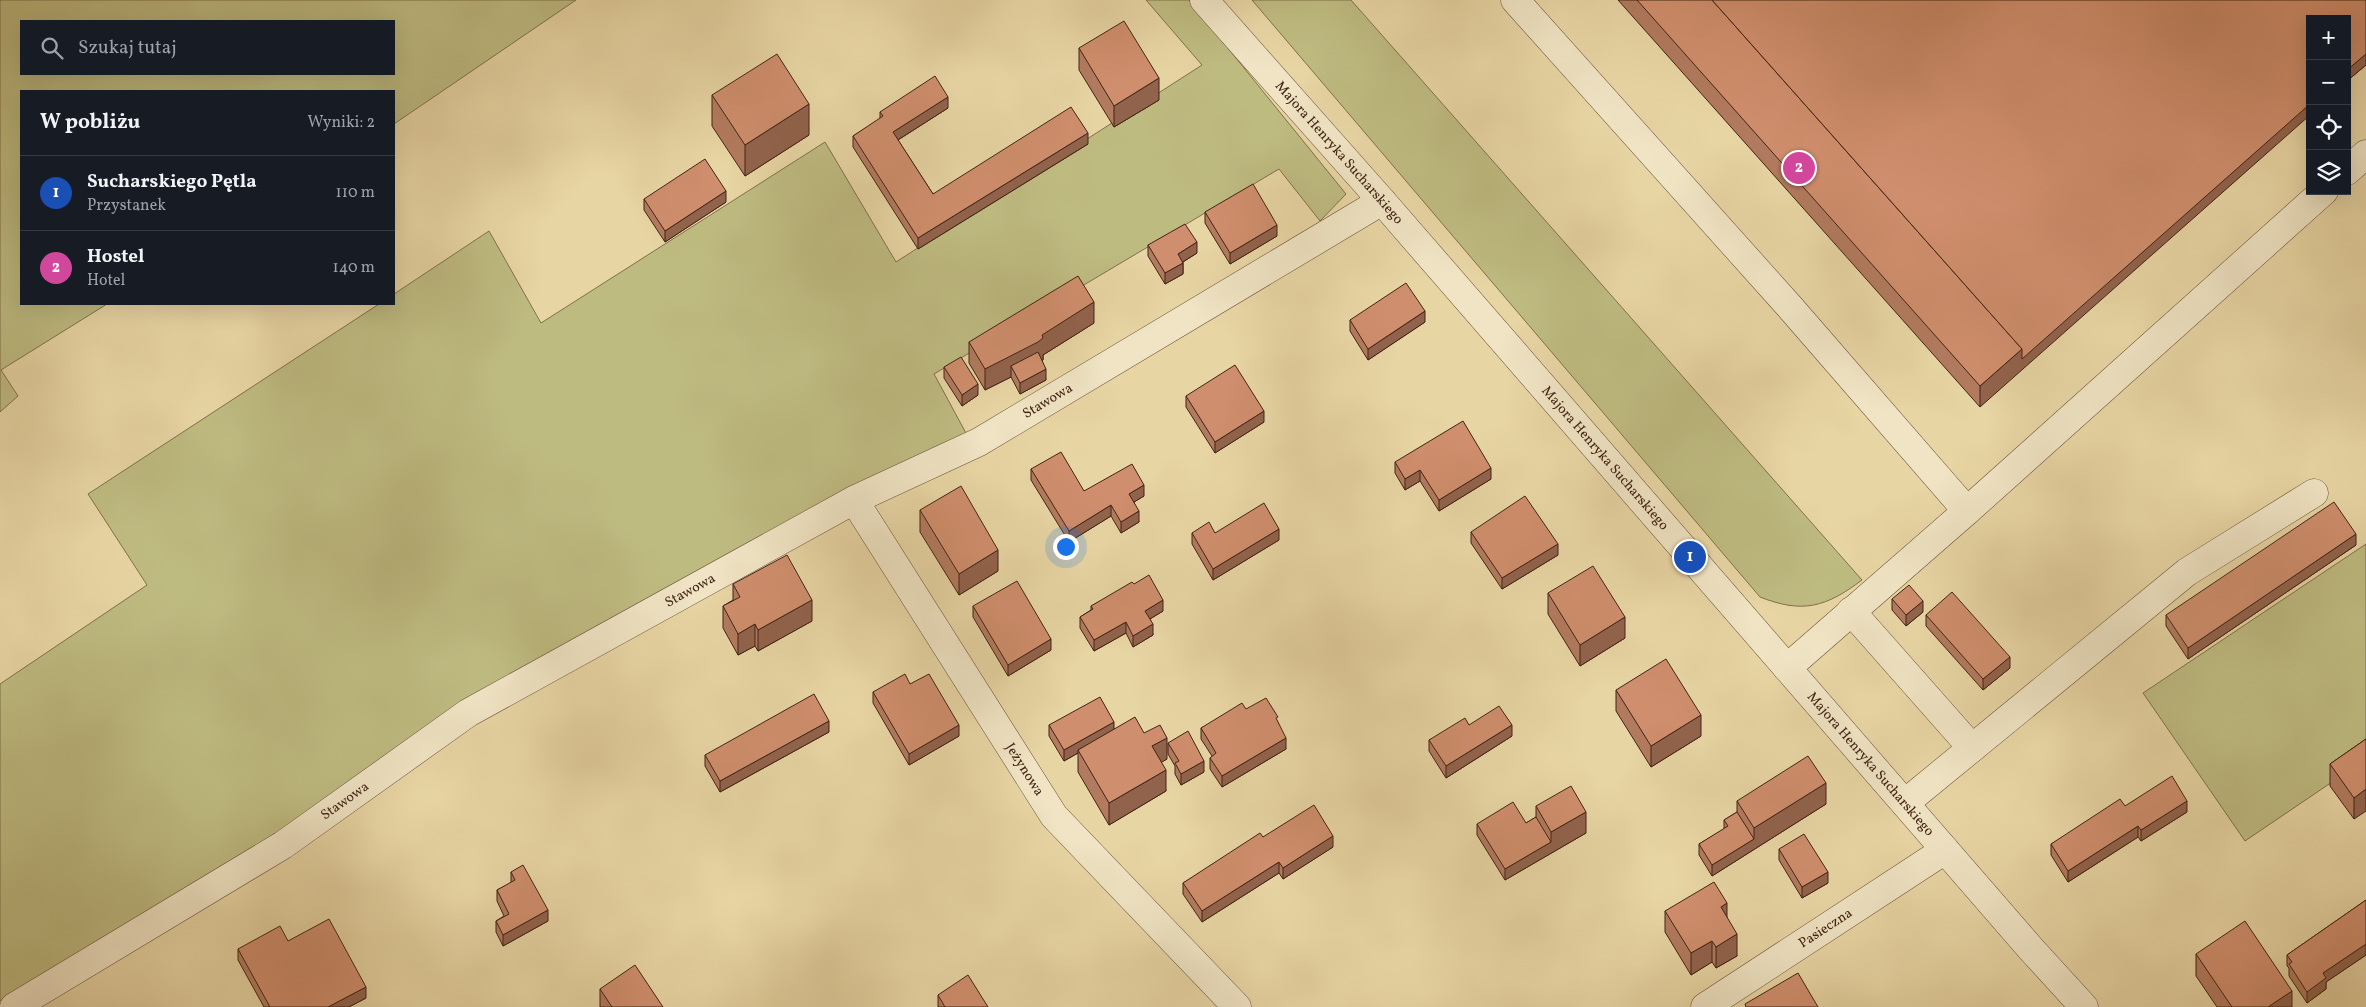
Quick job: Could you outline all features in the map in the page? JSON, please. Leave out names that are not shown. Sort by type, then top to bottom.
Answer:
[{"type":"street","name":"Majora Henryka Sucharskiego","points":[[1204,0],[1382,201],[1945,850],[2084,1007]]},
{"type":"street","points":[[1515,0],[1789,306],[1967,511]]},
{"type":"street","points":[[2351,167],[2366,154]]},
{"type":"street","points":[[1787,668],[1967,511],[2320,195]]},
{"type":"street","name":"Stawowa","points":[[14,1007],[283,845],[468,713],[854,500],[978,442],[1382,201]]},
{"type":"street","points":[[1905,803],[2187,572],[2314,493]]},
{"type":"street","name":"Jeżynowa","points":[[854,500],[1054,816],[1236,1007]]},
{"type":"street","points":[[1851,611],[1972,748]]},
{"type":"street","name":"Pasieczna","points":[[1704,1007],[1945,850]]},
{"type":"shaded area","points":[[0,0],[576,0],[395,123],[395,90],[20,90],[20,305],[105,305],[1,370],[18,396],[0,412]]},
{"type":"shaded area","points":[[1146,0],[1189,0],[1346,194],[1320,221],[1279,169],[934,374],[967,435],[0,1001],[0,684],[147,585],[88,494],[377,305],[395,305],[395,293],[489,231],[541,323],[825,142],[896,262],[1202,65]]},
{"type":"shaded area","points":[[1252,0],[1351,0],[1862,580],[1837,596],[1814,605],[1789,605],[1760,597]]},
{"type":"shaded area","points":[[2366,544],[2366,759],[2245,841],[2143,693]]},
{"type":"building","points":[[1637,0],[1712,0],[2022,349],[1980,386]]},
{"type":"building","points":[[1712,0],[2366,0],[2366,54],[2351,67],[2351,15],[2306,15],[2306,108],[2022,359],[2022,349]]},
{"type":"building","points":[[1124,21],[1159,78],[1114,106],[1079,48]]},
{"type":"building","points":[[777,54],[809,104],[745,145],[712,95]]},
{"type":"building","points":[[935,76],[948,97],[893,132],[933,194],[1071,107],[1088,133],[918,238],[853,136],[883,116],[880,112]]},
{"type":"building","points":[[705,159],[726,191],[665,231],[644,199]]},
{"type":"building","points":[[1253,184],[1277,225],[1230,253],[1205,212]]},
{"type":"building","points":[[1185,224],[1197,242],[1178,254],[1183,263],[1165,273],[1148,245]]},
{"type":"building","points":[[1078,276],[1094,302],[1042,335],[1043,338],[1038,342],[985,369],[969,342]]},
{"type":"building","points":[[1406,283],[1425,311],[1368,349],[1350,320]]},
{"type":"building","points":[[1038,352],[1046,369],[1020,383],[1011,366]]},
{"type":"building","points":[[961,357],[978,384],[962,395],[944,367]]},
{"type":"building","points":[[1235,365],[1264,411],[1215,442],[1186,396]]},
{"type":"building","points":[[1463,421],[1491,468],[1439,500],[1420,470],[1405,479],[1395,462]]},
{"type":"building","points":[[1061,452],[1084,491],[1132,464],[1144,485],[1129,494],[1139,511],[1121,522],[1111,505],[1069,531],[1031,469]]},
{"type":"building","points":[[961,486],[998,550],[959,574],[920,510]]},
{"type":"building","points":[[1525,496],[1558,544],[1502,578],[1471,532]]},
{"type":"building","points":[[2334,502],[2356,534],[2188,648],[2166,615]]},
{"type":"building","points":[[1264,503],[1279,529],[1213,569],[1192,533],[1209,522],[1215,533]]},
{"type":"building","points":[[787,555],[812,600],[758,630],[755,624],[738,634],[723,606],[740,597],[733,584]]},
{"type":"building","points":[[1593,566],[1625,617],[1580,645],[1548,593]]},
{"type":"building","points":[[1149,575],[1163,600],[1145,611],[1153,624],[1133,636],[1126,622],[1094,640],[1080,617],[1093,609],[1091,606],[1132,582],[1134,584]]},
{"type":"building","points":[[1017,581],[1051,639],[1008,665],[973,606]]},
{"type":"building","points":[[1909,585],[1923,601],[1906,615],[1892,599]]},
{"type":"building","points":[[1952,592],[2010,657],[1983,679],[1926,615]]},
{"type":"building","points":[[1666,659],[1701,715],[1651,746],[1616,690]]},
{"type":"building","points":[[905,674],[910,684],[929,674],[959,725],[909,754],[873,692]]},
{"type":"building","points":[[814,694],[829,721],[720,781],[705,755]]},
{"type":"building","points":[[1100,697],[1114,722],[1064,750],[1049,725]]},
{"type":"building","points":[[1266,698],[1278,717],[1276,718],[1286,738],[1222,776],[1210,758],[1216,753],[1201,728],[1242,703],[1246,709]]},
{"type":"building","points":[[1499,706],[1512,725],[1446,766],[1429,740],[1465,718],[1469,725]]},
{"type":"building","points":[[1135,717],[1144,733],[1160,725],[1167,738],[1152,746],[1166,770],[1109,803],[1078,750]]},
{"type":"building","points":[[1188,731],[1204,761],[1181,774],[1175,763],[1179,761],[1168,743]]},
{"type":"building","points":[[2366,739],[2366,789],[2354,798],[2330,764]]},
{"type":"building","points":[[1808,756],[1826,783],[1754,828],[1737,801]]},
{"type":"building","points":[[2172,776],[2187,801],[2141,830],[2138,826],[2068,871],[2051,844],[2120,799],[2125,806]]},
{"type":"building","points":[[1571,786],[1586,812],[1551,832],[1536,806]]},
{"type":"building","points":[[1513,802],[1526,823],[1536,817],[1551,842],[1505,869],[1477,824]]},
{"type":"building","points":[[1314,805],[1333,836],[1283,868],[1279,862],[1202,911],[1183,883],[1260,833],[1263,837]]},
{"type":"building","points":[[1737,812],[1754,839],[1712,865],[1699,844],[1728,826],[1724,820]]},
{"type":"building","points":[[1804,834],[1828,872],[1802,887],[1779,849]]},
{"type":"building","points":[[523,865],[548,910],[503,935],[496,921],[509,914],[497,890],[515,880],[511,872]]},
{"type":"building","points":[[1714,882],[1727,903],[1721,907],[1737,934],[1716,947],[1712,941],[1691,953],[1665,911]]},
{"type":"building","points":[[2366,900],[2366,944],[2323,973],[2326,978],[2307,992],[2289,964],[2292,962],[2287,955]]},
{"type":"building","points":[[329,919],[366,987],[328,1007],[270,1007],[238,949],[280,926],[288,941]]},
{"type":"building","points":[[2245,921],[2292,991],[2268,1007],[2232,1007],[2196,954]]},
{"type":"building","points":[[635,965],[663,1007],[612,1007],[600,989]]},
{"type":"building","points":[[1798,973],[1818,1007],[1746,1007],[1745,1004]]},
{"type":"building","points":[[968,975],[988,1007],[945,1007],[938,995]]},
{"type":"place","name":"Hostel","points":[[1799,168]]},
{"type":"place","name":"Sucharskiego Pętla","points":[[1690,557]]}]
